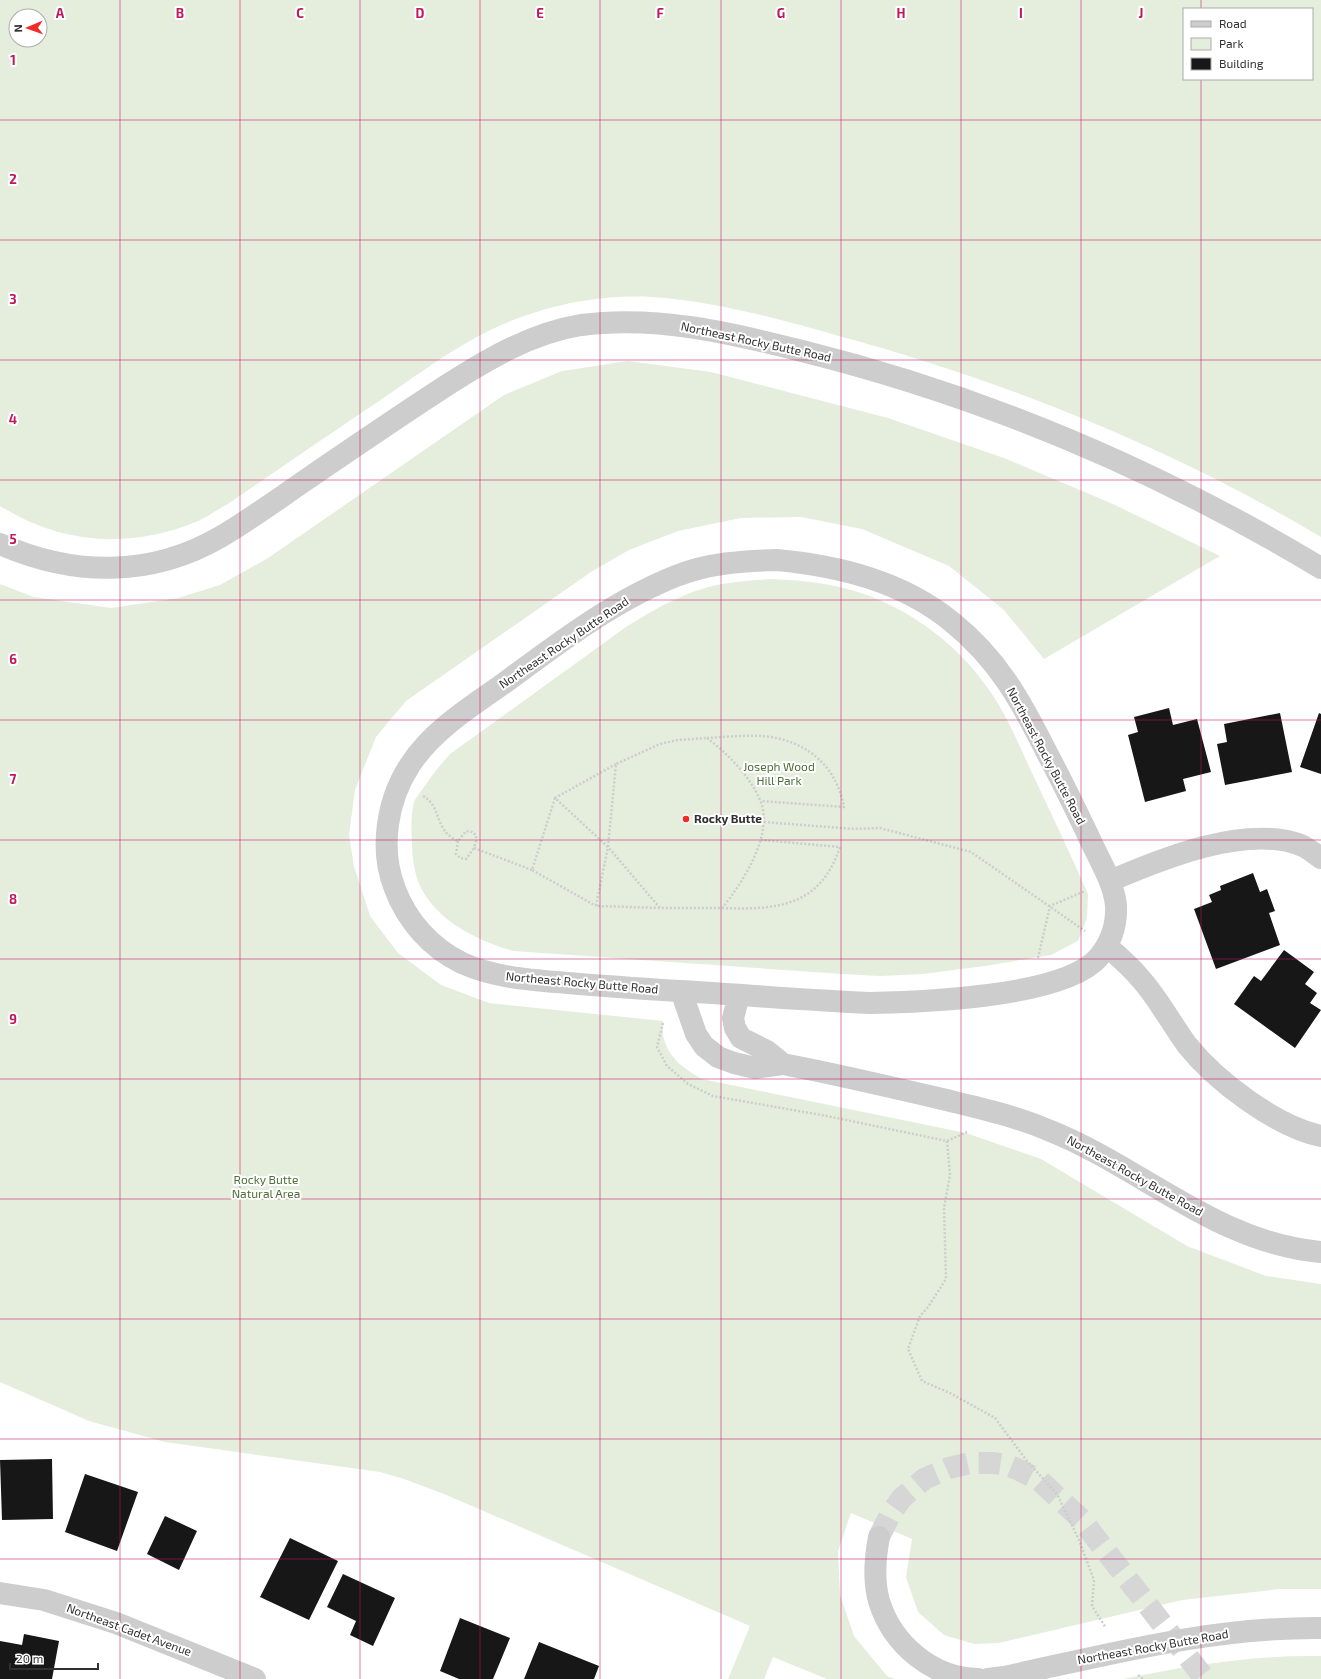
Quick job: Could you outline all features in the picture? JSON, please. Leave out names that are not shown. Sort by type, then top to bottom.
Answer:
[{"type":"street","name":"Northeast Rocky Butte Road","points":[[0,544],[36,558],[57,564],[82,568],[134,567],[155,564],[176,558],[220,538],[467,372],[512,347],[538,336],[580,325],[636,322],[662,323],[683,326],[765,342],[836,360],[940,391],[1001,412],[1080,443],[1160,480],[1220,510],[1321,568]]},
{"type":"street","name":"Northeast Rocky Butte Road","points":[[745,560],[777,560],[811,563],[866,577],[900,590],[924,602],[951,621],[979,646],[999,670],[1016,694],[1070,797],[1110,881],[1116,904],[1116,921],[1113,934],[1107,946],[1097,959],[1084,969],[1069,977],[1030,988],[963,997],[905,1002],[869,1003],[635,989],[526,980],[484,971],[461,962],[442,951],[430,941],[410,919],[398,898],[390,878],[387,838],[390,811],[398,787],[410,764],[438,733],[532,662],[620,603],[678,574],[712,565],[745,560]]},
{"type":"street","points":[[1110,881],[1155,862],[1221,844],[1246,840],[1283,841],[1303,847],[1321,858]]},
{"type":"street","points":[[1107,946],[1140,978],[1188,1046],[1221,1080],[1243,1097],[1270,1114],[1292,1125],[1321,1136]]},
{"type":"street","name":"Northeast Rocky Butte Road","points":[[681,991],[696,1034],[704,1046],[718,1057],[755,1068],[783,1064],[808,1068],[986,1110],[1048,1129],[1106,1157],[1180,1202],[1245,1235],[1273,1244],[1321,1252]]},
{"type":"street","points":[[739,995],[733,1018],[734,1028],[741,1038],[767,1051],[783,1064]]},
{"type":"street","points":[[879,1537],[876,1553],[876,1585],[879,1601],[894,1632],[906,1648],[935,1668],[969,1679],[978,1679]]},
{"type":"street","name":"Northeast Cadet Avenue","points":[[0,1593],[44,1600],[116,1623],[255,1679]]},
{"type":"street","name":"Northeast Rocky Butte Road","points":[[988,1679],[1004,1677],[1121,1651],[1226,1633],[1261,1629],[1321,1628]]},
{"type":"path","points":[[532,870],[555,798],[616,764],[660,744],[677,740],[707,738],[762,736],[783,739],[803,747],[824,763],[834,776],[841,792],[844,806],[761,801]]},
{"type":"path","points":[[707,738],[726,752],[744,774],[761,801],[764,822],[761,840],[747,874],[722,908]]},
{"type":"path","points":[[596,906],[608,847],[616,764]]},
{"type":"path","points":[[419,794],[427,799],[432,806],[445,833],[458,841]]},
{"type":"path","points":[[555,798],[608,847],[660,908]]},
{"type":"path","points":[[764,822],[854,828],[880,828],[971,852],[1107,946]]},
{"type":"path","points":[[466,831],[472,832],[476,835],[474,848],[466,859],[460,858],[456,854],[458,841],[466,831]]},
{"type":"path","points":[[474,848],[532,870],[596,906],[750,909],[778,906],[800,898],[815,889],[825,878],[834,863],[840,847],[761,840]]},
{"type":"path","points":[[1050,906],[1110,881]]},
{"type":"path","points":[[1030,988],[1050,906]]},
{"type":"path","points":[[681,991],[663,1021],[657,1047],[667,1066],[688,1084],[713,1096],[827,1116],[947,1141],[966,1133],[986,1110]]},
{"type":"path","points":[[947,1141],[950,1175],[944,1208],[946,1279],[928,1307],[920,1316],[908,1349],[922,1381],[950,1392],[995,1418],[1027,1461],[1057,1494],[1080,1540],[1094,1580],[1092,1606],[1134,1671],[1143,1679]]},
{"type":"green space","points":[[0,0],[1321,0],[1321,537],[1264,505],[1147,446],[1087,420],[965,374],[902,354],[793,323],[699,302],[651,297],[606,298],[576,302],[533,313],[512,320],[493,329],[454,350],[228,504],[198,521],[173,530],[148,536],[123,539],[98,539],[48,529],[24,519],[0,506]]},
{"type":"green space","name":"Rocky Butte Natural Area","points":[[628,361],[711,372],[888,418],[1004,458],[1113,504],[1220,556],[1044,659],[1004,610],[949,566],[862,529],[801,517],[741,518],[678,531],[629,550],[591,572],[406,701],[376,737],[355,790],[349,835],[354,866],[370,916],[398,953],[441,985],[489,1003],[663,1021],[663,1037],[670,1053],[679,1063],[702,1079],[966,1133],[1041,1159],[1187,1246],[1266,1276],[1321,1284],[1321,1589],[1280,1589],[1182,1600],[999,1643],[974,1644],[944,1635],[918,1612],[906,1577],[912,1539],[851,1513],[838,1551],[840,1595],[854,1636],[887,1676],[895,1679],[827,1679],[773,1657],[764,1679],[728,1679],[750,1626],[444,1494],[380,1472],[165,1442],[89,1421],[0,1382],[0,584],[34,597],[111,608],[178,598],[220,585],[268,558],[504,395],[562,371]]},
{"type":"green space","name":"Joseph Wood Hill Park","points":[[771,579],[826,584],[858,592],[877,599],[914,618],[931,630],[948,643],[977,674],[989,690],[1007,720],[1088,894],[1087,918],[1078,941],[1051,955],[923,974],[881,976],[513,951],[471,935],[446,919],[436,909],[426,897],[419,884],[416,874],[412,852],[412,817],[416,798],[433,774],[450,754],[626,627],[660,607],[684,595],[709,587],[734,582]]},
{"type":"green space","points":[[1321,1656],[1321,1679],[1123,1679],[1172,1669],[1246,1659]]},
{"type":"building","points":[[1169,708],[1173,725],[1197,719],[1211,772],[1183,779],[1186,791],[1145,802],[1128,735],[1138,732],[1134,717]]},
{"type":"building","points":[[1280,713],[1292,772],[1225,785],[1217,744],[1227,742],[1224,724]]},
{"type":"building","points":[[1319,713],[1321,714],[1321,774],[1300,767]]},
{"type":"building","points":[[1253,873],[1260,892],[1267,889],[1275,911],[1269,913],[1280,945],[1216,969],[1194,909],[1212,902],[1209,895],[1221,890],[1220,886]]},
{"type":"building","points":[[1284,950],[1314,972],[1305,984],[1317,993],[1310,1003],[1321,1010],[1295,1048],[1234,1004],[1254,976],[1261,981]]},
{"type":"building","points":[[52,1459],[53,1519],[2,1520],[0,1460]]},
{"type":"building","points":[[85,1474],[138,1492],[117,1551],[65,1532]]},
{"type":"building","points":[[165,1516],[197,1531],[179,1570],[147,1554]]},
{"type":"building","points":[[290,1538],[338,1561],[309,1620],[260,1597]]},
{"type":"building","points":[[343,1574],[395,1598],[373,1646],[350,1635],[356,1621],[327,1607]]},
{"type":"building","points":[[460,1618],[510,1638],[493,1679],[459,1679],[440,1671]]},
{"type":"building","points":[[24,1634],[59,1641],[52,1679],[0,1679],[0,1641],[22,1645]]},
{"type":"building","points":[[539,1642],[599,1666],[594,1679],[524,1679]]},
{"type":"tunnel","points":[[879,1537],[891,1513],[902,1498],[924,1479],[949,1468],[970,1463],[994,1463],[1007,1465],[1017,1469],[1039,1480],[1081,1519],[1205,1679]]},
{"type":"place","name":"Rocky Butte","points":[[686,819]]}]
